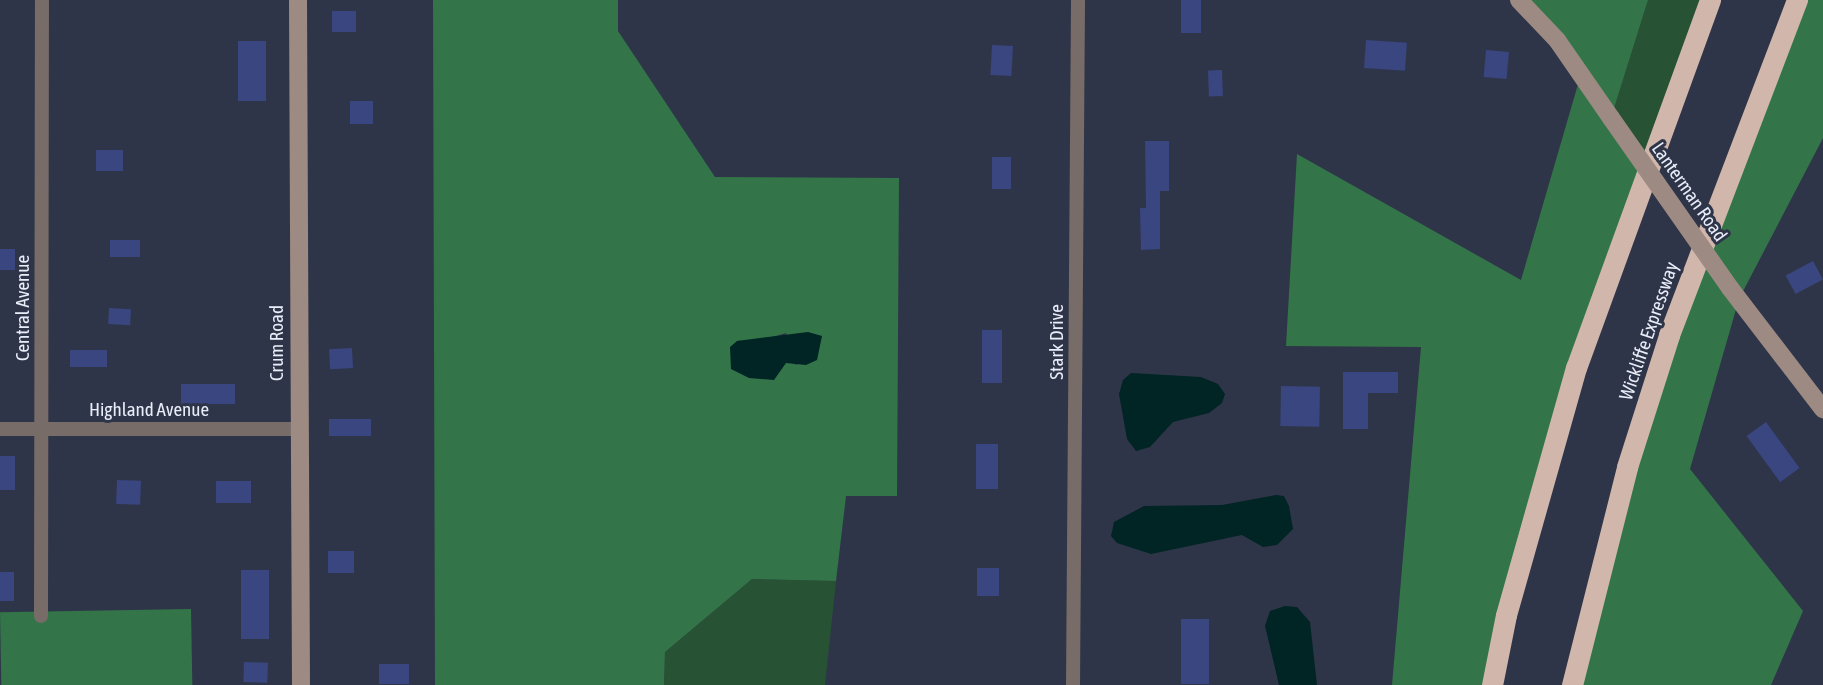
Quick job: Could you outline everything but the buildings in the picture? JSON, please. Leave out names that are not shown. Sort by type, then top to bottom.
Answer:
[{"type":"highway","points":[[1492,685],[1510,603],[1576,368],[1710,0]]},
{"type":"highway","name":"Wickliffe Expressway","points":[[1572,685],[1617,504],[1669,335],[1797,0]]},
{"type":"street","name":"Central Avenue","points":[[41,616],[42,0]]},
{"type":"street","name":"Crum Road","points":[[298,0],[300,685]]},
{"type":"street","name":"Stark Drive","points":[[1073,685],[1078,0]]},
{"type":"street","name":"Lanterman Road","points":[[1519,0],[1557,40],[1730,288],[1823,410]]},
{"type":"street","name":"Highland Avenue","points":[[0,429],[299,429]]},
{"type":"green space","points":[[433,0],[618,0],[618,31],[715,177],[899,178],[897,496],[846,496],[836,581],[752,579],[665,652],[664,685],[435,685]],"holes":[[[786,333],[797,365],[737,341],[766,339]]]},
{"type":"green space","points":[[1519,0],[1648,0],[1611,118],[1646,168],[1492,685],[1392,685],[1421,347],[1286,346],[1297,154],[1521,280],[1581,74]]},
{"type":"green space","points":[[1648,0],[1710,0],[1646,168],[1611,118]]},
{"type":"green space","points":[[1797,0],[1823,0],[1823,138],[1739,299],[1690,469],[1803,611],[1771,685],[1572,685],[1669,335]]},
{"type":"green space","points":[[752,579],[836,581],[825,685],[664,685],[665,652]]},
{"type":"green space","points":[[191,609],[192,685],[1,685],[0,612]]},
{"type":"shaded area","points":[[808,332],[822,336],[817,360],[806,365],[786,363],[774,380],[749,378],[731,369],[730,347],[737,341]]},
{"type":"shaded area","points":[[1131,373],[1201,377],[1218,384],[1225,394],[1222,403],[1209,413],[1173,422],[1150,447],[1136,451],[1127,439],[1119,394],[1123,380]]},
{"type":"shaded area","points":[[1276,495],[1284,496],[1289,506],[1293,529],[1277,545],[1263,547],[1242,535],[1151,554],[1117,543],[1111,536],[1114,522],[1144,506],[1222,505]]},
{"type":"shaded area","points":[[1285,606],[1297,607],[1310,622],[1317,685],[1279,685],[1265,626],[1270,611]]}]
